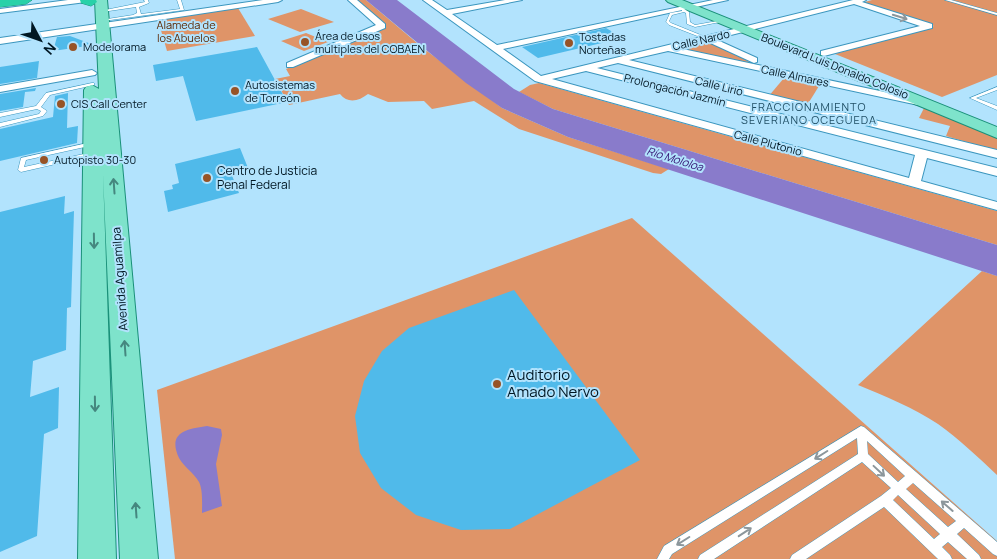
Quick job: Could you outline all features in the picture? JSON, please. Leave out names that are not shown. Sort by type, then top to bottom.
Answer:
[{"type":"highway","points":[[0,3],[20,0]]},
{"type":"highway","points":[[0,3],[26,0]]},
{"type":"main road","name":"Boulevard Luis Donaldo Colosio","points":[[687,5],[723,21],[750,28],[997,133]]},
{"type":"main road","name":"Boulevard Luis Donaldo Colosio","points":[[687,5],[824,53],[997,123]]},
{"type":"main road","name":"Avenida Aguamilpa","points":[[96,8],[99,75],[139,559]]},
{"type":"main road","name":"Avenida Aguamilpa","points":[[97,559],[92,149],[99,75]]},
{"type":"street","points":[[0,11],[256,5],[278,0]]},
{"type":"street","points":[[290,65],[382,26],[352,0]]},
{"type":"street","points":[[427,0],[446,13],[518,0]]},
{"type":"street","points":[[495,48],[687,5],[724,0]]},
{"type":"street","points":[[824,53],[929,26],[858,1]]},
{"type":"street","name":"Calle Nardo","points":[[539,79],[858,1]]},
{"type":"street","points":[[0,41],[96,8]]},
{"type":"street","name":"Calle Plutonio","points":[[446,13],[539,79],[722,116],[914,184],[997,206]]},
{"type":"street","points":[[706,38],[781,73]]},
{"type":"street","name":"Calle Almares","points":[[667,48],[923,103]]},
{"type":"street","name":"Calle Lirio","points":[[617,60],[997,154]]},
{"type":"street","name":"Prolongación Jazmín","points":[[586,68],[722,116],[922,153],[997,172]]},
{"type":"street","points":[[0,89],[99,75]]},
{"type":"street","points":[[914,184],[922,153]]},
{"type":"lane","points":[[126,0],[129,16]]},
{"type":"lane","points":[[96,8],[137,6],[147,3],[146,0]]},
{"type":"lane","points":[[96,8],[129,16],[148,15],[182,10],[179,0]]},
{"type":"lane","points":[[947,0],[997,14]]},
{"type":"lane","points":[[687,5],[671,14],[667,21],[706,38]]},
{"type":"lane","points":[[135,15],[138,14],[137,6]]},
{"type":"lane","points":[[38,108],[48,94],[99,75]]},
{"type":"lane","points":[[997,88],[972,98],[997,108]]},
{"type":"lane","points":[[0,115],[38,108],[44,111],[41,115],[0,125]]},
{"type":"lane","points":[[92,149],[22,170],[23,159],[92,149]]},
{"type":"lane","points":[[861,430],[863,456],[975,559]]},
{"type":"lane","points":[[861,430],[997,550]]},
{"type":"lane","points":[[663,559],[668,550],[861,430]]},
{"type":"lane","points":[[704,559],[863,456]]},
{"type":"lane","points":[[796,559],[885,500],[913,476]]},
{"type":"lane","points":[[885,500],[946,559]]},
{"type":"lane","points":[[933,547],[964,521]]},
{"type":"green space","points":[[352,0],[366,0],[423,48],[502,108],[568,137],[669,169],[661,174],[653,173],[519,129],[474,101],[432,109],[424,101],[388,102],[368,94],[357,100],[350,100],[340,94],[289,105],[275,79],[290,76],[286,69],[383,27]]},
{"type":"green space","points":[[872,0],[997,0],[997,75],[942,97],[835,54],[934,26],[861,3]]},
{"type":"green space","name":"Alameda de los Abuelos","points":[[238,8],[255,36],[167,51],[158,20]]},
{"type":"green space","points":[[301,9],[334,22],[300,32],[268,19]]},
{"type":"green space","name":"Área de usos multiples del COBAEN","points":[[306,33],[328,42],[304,51],[281,41]]},
{"type":"green space","points":[[705,40],[762,68],[678,49]]},
{"type":"green space","points":[[784,78],[819,86],[806,107],[768,97]]},
{"type":"green space","points":[[539,83],[997,211],[997,245],[553,109],[519,92],[530,85]]},
{"type":"green space","points":[[924,108],[997,136],[997,151],[946,136],[950,126],[919,118]]},
{"type":"green space","name":"Auditorio Amado Nervo","points":[[632,218],[997,541],[997,559],[175,559],[157,390]]},
{"type":"green space","points":[[982,271],[997,276],[997,475],[961,442],[929,418],[858,385]]},
{"type":"water","name":"Río Mololoa","points":[[366,0],[397,0],[514,89],[553,109],[997,245],[997,276],[568,137],[502,108],[466,83]]},
{"type":"water","points":[[207,426],[221,429],[222,435],[216,464],[222,506],[202,513],[200,485],[179,458],[176,442],[177,437],[181,433]]},
{"type":"building","name":"Tostadas Norteñas","points":[[606,28],[623,38],[538,58],[522,47]]},
{"type":"building","points":[[70,36],[94,45],[53,51],[57,37]]},
{"type":"building","name":"Autosistemas de Torreón","points":[[257,47],[287,102],[196,121],[183,76],[156,81],[153,65]]},
{"type":"building","points":[[39,61],[37,78],[0,84],[0,67]]},
{"type":"building","points":[[36,88],[35,91],[25,92],[23,107],[0,111],[0,94]]},
{"type":"building","points":[[68,93],[67,128],[78,126],[77,143],[0,161],[0,129],[53,117],[55,96]]},
{"type":"building","points":[[240,148],[248,168],[231,173],[239,193],[168,212],[164,191],[173,189],[172,185],[179,183],[175,164]]},
{"type":"building","points":[[65,196],[64,214],[74,211],[71,307],[67,308],[66,350],[33,361],[30,397],[59,387],[58,428],[44,434],[37,536],[0,552],[0,212]]},
{"type":"building","points":[[514,290],[640,460],[510,529],[461,530],[416,515],[381,488],[360,453],[355,416],[364,381],[382,351],[409,328]]},
{"type":"place","name":"Área de usos multiples del COBAEN","points":[[305,42]]},
{"type":"place","name":"Tostadas Norteñas","points":[[569,43]]},
{"type":"place","name":"Modelorama","points":[[73,47]]},
{"type":"place","name":"Autosistemas de Torreón","points":[[235,91]]},
{"type":"place","name":"CIS Call Center","points":[[61,104]]},
{"type":"place","name":"Autopisto 30-30","points":[[44,160]]},
{"type":"place","name":"Centro de Justicia Penal Federal","points":[[207,178]]},
{"type":"place","name":"Auditorio Amado Nervo","points":[[497,384]]},
{"type":"district","name":"FRACCIONAMIENTO SEVERIANO OCEGUEDA","points":[[809,113]]}]
